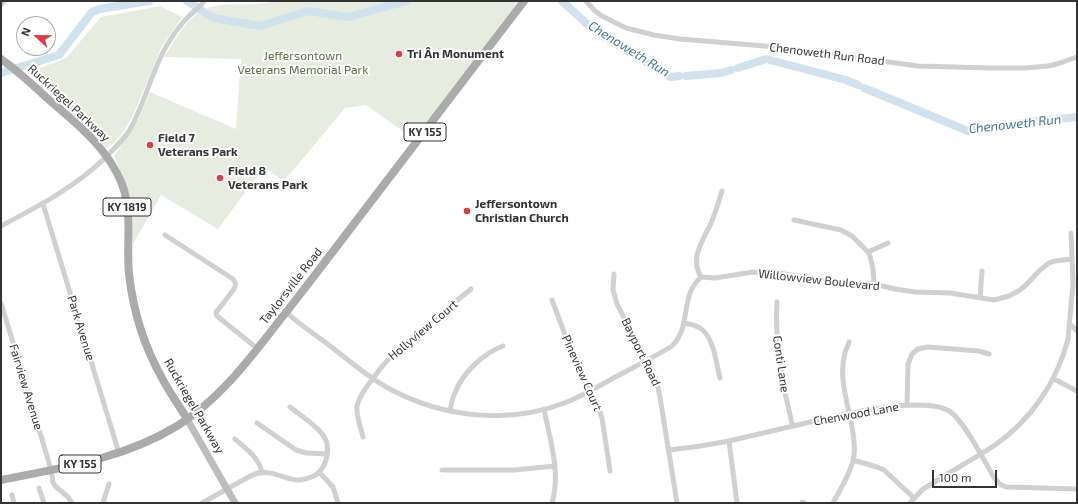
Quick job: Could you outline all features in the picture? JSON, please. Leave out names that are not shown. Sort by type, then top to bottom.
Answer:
[{"type":"main road","name":"Taylorsville Road","points":[[1,480],[104,458],[119,453],[151,440],[187,419],[209,402],[235,376],[258,349],[424,134],[524,1]]},
{"type":"main road","name":"Ruckriegel Parkway","points":[[1,58],[19,72],[88,135],[107,156],[116,172],[122,184],[126,199],[129,219],[129,272],[137,318],[144,339],[162,378],[235,503]]},
{"type":"street","points":[[1,5],[4,1]]},
{"type":"street","points":[[1,226],[43,204],[79,181],[120,143],[129,131],[138,113],[163,53],[178,29],[190,14],[200,7],[204,1]]},
{"type":"street","name":"Chenoweth Run Road","points":[[586,1],[602,16],[626,28],[654,36],[680,39],[777,47],[918,66],[1025,68],[1048,66],[1077,57]]},
{"type":"street","points":[[286,312],[373,379],[405,397],[423,404],[472,415],[515,415],[544,409],[567,402],[667,349],[676,342],[684,323],[688,296],[700,277],[697,264],[697,251],[712,220],[722,191]]},
{"type":"street","name":"Park Avenue","points":[[43,204],[119,453]]},
{"type":"street","points":[[794,220],[841,230],[852,236],[868,252],[872,263],[874,284]]},
{"type":"street","points":[[910,503],[930,484],[1002,440],[1024,420],[1037,405],[1054,379],[1066,348],[1070,324],[1073,284],[1071,233]]},
{"type":"street","points":[[165,235],[233,279],[236,286],[216,312],[217,316],[258,349]]},
{"type":"street","points":[[868,252],[888,243]]},
{"type":"street","name":"Willowview Boulevard","points":[[700,277],[715,278],[753,272],[778,273],[841,283],[874,284],[915,292],[950,293],[994,300],[1009,296],[1026,285],[1048,263],[1072,259]]},
{"type":"street","points":[[980,298],[982,271]]},
{"type":"street","name":"Bayport Road","points":[[614,274],[613,290],[617,304],[647,360],[656,379],[659,390],[676,503]]},
{"type":"street","name":"Hollyview Court","points":[[363,437],[357,405],[361,396],[385,362],[397,350],[471,289]]},
{"type":"street","name":"Pineview Court","points":[[552,300],[572,356],[599,408],[602,418],[610,471]]},
{"type":"street","name":"Conti Lane","points":[[777,302],[777,335],[784,388],[792,425]]},
{"type":"street","name":"Fairview Avenue","points":[[1,303],[51,470],[53,482],[55,486],[66,495],[72,503]]},
{"type":"street","points":[[684,323],[700,328],[709,337],[720,378]]},
{"type":"street","points":[[1070,324],[1077,331]]},
{"type":"street","points":[[833,503],[846,479],[853,460],[854,439],[843,378],[844,356],[849,342]]},
{"type":"street","points":[[450,411],[455,393],[463,377],[490,351],[503,346]]},
{"type":"street","points":[[907,405],[908,364],[912,354],[918,349],[928,347],[979,351],[989,354]]},
{"type":"street","points":[[1054,379],[1077,391]]},
{"type":"street","name":"Chenwood Lane","points":[[669,450],[730,441],[792,425],[884,406],[934,406],[950,411],[957,417],[993,476],[1002,486],[1077,489]]},
{"type":"street","points":[[202,503],[252,475],[262,473],[275,474],[295,480],[308,479],[319,472],[326,460],[327,454],[327,447],[323,435],[290,407]]},
{"type":"street","points":[[544,409],[556,477],[552,503]]},
{"type":"street","points":[[257,423],[296,450],[306,453],[327,454]]},
{"type":"street","points":[[235,439],[256,458],[259,462],[262,473]]},
{"type":"street","points":[[730,441],[737,503]]},
{"type":"street","points":[[853,460],[884,470],[914,498]]},
{"type":"street","points":[[442,470],[514,470],[555,466]]},
{"type":"street","points":[[319,472],[333,487],[338,503]]},
{"type":"street","points":[[103,503],[109,484]]},
{"type":"street","points":[[39,488],[44,503]]},
{"type":"street","points":[[12,495],[14,503]]},
{"type":"green space","name":"Jeffersontown Veterans Memorial Park","points":[[280,1],[518,1],[414,139],[366,105],[345,108],[284,181],[264,167],[218,229],[161,195],[133,244],[131,199],[114,156],[139,118],[150,92],[236,129],[241,59],[164,57],[187,23],[205,9],[228,4],[255,4]]},
{"type":"green space","points":[[160,6],[182,17],[162,46],[134,113],[124,131],[114,143],[106,148],[54,95],[27,73],[66,58],[101,17]]},
{"type":"waterway","name":"Chenoweth Run","points":[[1,73],[59,55],[92,12],[99,9],[149,1]]},
{"type":"waterway","name":"Chenoweth Run","points":[[187,1],[213,18],[260,26],[308,11],[348,17],[407,1]]},
{"type":"waterway","name":"Chenoweth Run","points":[[562,1],[596,32],[671,77],[679,76]]},
{"type":"waterway","name":"Chenoweth Run","points":[[738,68],[766,59],[846,80],[858,85]]},
{"type":"waterway","name":"Chenoweth Run","points":[[686,76],[721,73],[731,70]]},
{"type":"waterway","name":"Chenoweth Run","points":[[864,88],[968,131],[1077,117]]},
{"type":"place","name":"Tri Ân Monument","points":[[399,54]]},
{"type":"place","name":"Field 7 Veterans Park","points":[[150,145]]},
{"type":"place","name":"Field 8 Veterans Park","points":[[220,178]]},
{"type":"place","name":"Jeffersontown Christian Church","points":[[467,211]]}]
